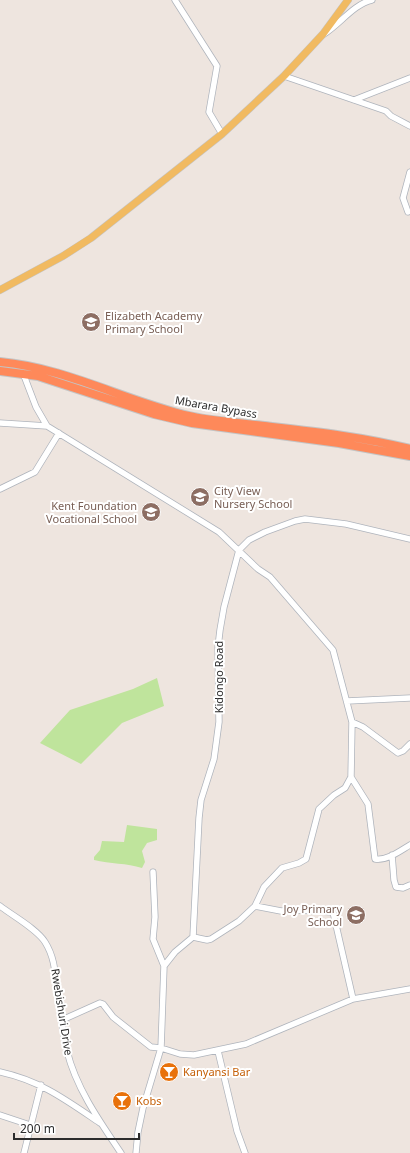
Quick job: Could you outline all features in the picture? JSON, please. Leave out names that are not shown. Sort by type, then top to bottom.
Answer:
[{"type":"highway","name":"Mbarara Bypass","points":[[0,362],[38,367],[144,403],[190,416],[338,435],[410,448]]},
{"type":"highway","name":"Mbarara Bypass","points":[[0,371],[24,373],[69,385],[154,414],[192,423],[339,442],[410,456]]},
{"type":"main road","points":[[0,290],[57,259],[91,238],[222,134],[284,76],[323,34],[348,0]]},
{"type":"street","points":[[175,0],[217,66],[209,112],[222,134]]},
{"type":"street","points":[[323,34],[335,27],[362,5],[372,0]]},
{"type":"street","points":[[284,76],[386,111],[391,116],[410,126]]},
{"type":"street","points":[[354,100],[410,78]]},
{"type":"street","points":[[408,212],[403,198],[410,172]]},
{"type":"street","points":[[24,373],[36,407],[48,426],[219,532],[258,569],[270,577],[333,650],[352,722],[351,777],[345,788],[334,795],[319,809],[306,859],[299,863],[282,868],[275,874],[264,887],[255,906],[239,921],[214,938],[207,940],[193,937],[175,952],[164,966]]},
{"type":"street","points":[[0,423],[48,426]]},
{"type":"street","points":[[0,489],[35,472],[59,433]]},
{"type":"street","points":[[239,550],[250,540],[265,532],[305,519],[346,524],[410,539]]},
{"type":"street","name":"Kidongo Road","points":[[193,937],[199,818],[202,800],[214,759],[219,722],[218,647],[224,607],[239,550]]},
{"type":"street","points":[[347,701],[410,698]]},
{"type":"street","points":[[352,722],[363,727],[398,752],[403,751],[410,744]]},
{"type":"street","points":[[351,777],[368,804],[372,820],[374,858],[378,860],[392,855],[410,845]]},
{"type":"street","points":[[392,855],[394,880],[396,886],[403,888],[410,886]]},
{"type":"street","points":[[136,1153],[138,1132],[143,1108],[161,1048],[164,966],[153,939],[155,917],[153,872]]},
{"type":"street","name":"Rwebishuri Drive","points":[[0,906],[38,934],[44,940],[51,952],[54,961],[68,1052],[76,1079],[102,1125],[121,1153]]},
{"type":"street","points":[[255,906],[281,912],[297,910],[334,912],[352,999]]},
{"type":"street","points":[[62,1020],[100,1003],[103,1004],[113,1017],[151,1047],[161,1048],[180,1054],[194,1055],[246,1044],[352,999],[410,988]]},
{"type":"street","points":[[218,1051],[237,1131],[245,1153]]},
{"type":"street","points":[[0,1072],[41,1085],[102,1125]]},
{"type":"street","points":[[24,1153],[41,1085]]},
{"type":"street","points":[[0,1115],[30,1125]]},
{"type":"green space","points":[[157,678],[164,706],[122,723],[81,764],[40,743],[70,710],[133,689]]},
{"type":"green space","points":[[127,825],[157,829],[157,840],[147,843],[142,851],[145,862],[142,868],[94,860],[94,857],[100,850],[102,841],[124,842]]},
{"type":"place","name":"Elizabeth Academy Primary School","points":[[91,322]]},
{"type":"place","name":"City View Nursery School","points":[[200,497]]},
{"type":"place","name":"Kent Foundation Vocational School","points":[[151,512]]},
{"type":"place","name":"Joy Primary School","points":[[356,915]]},
{"type":"place","name":"Kanyansi Bar","points":[[169,1072]]},
{"type":"place","name":"Kobs","points":[[122,1101]]}]
